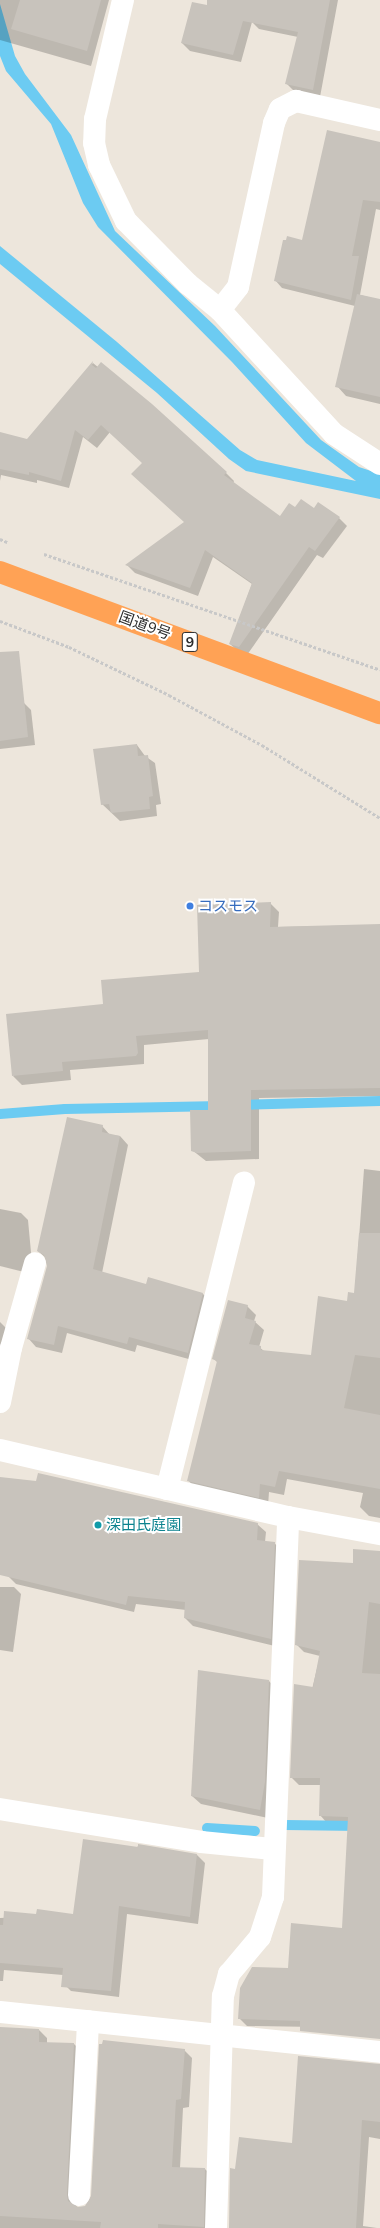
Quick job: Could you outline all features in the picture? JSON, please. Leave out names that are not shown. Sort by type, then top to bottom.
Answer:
[{"type":"highway","name":"国道9号","points":[[0,572],[380,713]]},
{"type":"street","points":[[123,0],[95,119],[94,143],[99,165],[126,221],[188,284],[220,310],[334,434],[380,464]]},
{"type":"street","points":[[220,310],[238,287],[274,123],[280,109],[296,101],[380,120]]},
{"type":"street","points":[[167,1489],[244,1183]]},
{"type":"street","points":[[0,1402],[11,1348],[35,1263]]},
{"type":"street","points":[[0,1450],[288,1516],[380,1534]]},
{"type":"street","points":[[216,2228],[223,1996],[229,1974],[260,1937],[273,1897],[273,1849],[288,1516]]},
{"type":"street","points":[[0,1809],[202,1842],[273,1849]]},
{"type":"street","points":[[0,2012],[380,2052]]},
{"type":"street","points":[[79,2195],[88,2021]]},
{"type":"path","points":[[0,539],[15,544]]},
{"type":"path","points":[[37,552],[380,670]]},
{"type":"path","points":[[0,621],[69,647],[169,695],[262,745],[380,818]]},
{"type":"water","points":[[0,4],[15,56],[25,74],[71,135],[115,231],[215,326],[321,440],[359,467],[380,474],[380,499],[246,471],[229,459],[157,393],[0,264],[0,246],[117,342],[240,450],[257,460],[356,481],[306,443],[232,362],[98,227],[83,203],[51,124],[6,71],[0,56]]},
{"type":"building","points":[[20,0],[101,0],[87,51],[11,29]]},
{"type":"building","points":[[207,0],[330,0],[313,90],[285,84],[298,32],[243,21],[233,55],[181,43],[192,2],[207,5]]},
{"type":"building","points":[[327,130],[380,142],[380,202],[363,200],[352,256],[359,256],[351,300],[274,281],[283,240],[286,240],[287,236],[302,240]]},
{"type":"building","points":[[357,294],[380,299],[380,397],[335,387]]},
{"type":"building","points":[[93,361],[92,365],[96,368],[101,362],[152,404],[227,472],[224,475],[280,516],[289,503],[295,507],[301,499],[314,508],[318,502],[340,517],[315,551],[309,547],[239,647],[229,644],[252,583],[205,550],[190,588],[125,565],[184,522],[131,474],[142,463],[101,425],[88,440],[75,430],[61,481],[29,472],[29,475],[0,469],[0,432],[27,439]]},
{"type":"building","points":[[19,651],[28,737],[0,741],[0,652]]},
{"type":"building","points":[[137,744],[138,756],[148,755],[153,796],[149,797],[150,809],[111,813],[109,804],[101,805],[93,749]]},
{"type":"building","points":[[271,902],[270,927],[380,924],[380,1088],[251,1090],[251,1151],[197,1153],[191,1151],[190,1110],[208,1110],[208,1030],[136,1036],[138,1053],[136,1056],[62,1062],[63,1071],[12,1076],[6,1014],[103,1004],[101,980],[199,972],[197,905]]},
{"type":"building","points":[[67,1117],[103,1125],[102,1132],[120,1136],[93,1269],[146,1284],[148,1277],[203,1293],[188,1353],[129,1337],[127,1344],[58,1326],[54,1345],[27,1339],[47,1266],[44,1255],[37,1251]]},
{"type":"building","points":[[359,1233],[380,1233],[380,1358],[355,1355],[344,1408],[380,1415],[380,1489],[279,1471],[275,1487],[260,1484],[259,1498],[187,1481],[217,1361],[212,1359],[228,1300],[248,1305],[245,1318],[256,1321],[249,1344],[261,1346],[261,1350],[311,1355],[318,1296],[347,1301],[348,1292],[354,1293]]},
{"type":"building","points":[[38,1473],[258,1523],[257,1540],[275,1542],[271,1639],[184,1618],[185,1602],[128,1596],[126,1605],[0,1575],[0,1477],[36,1481]]},
{"type":"building","points":[[353,1549],[380,1551],[380,1604],[369,1602],[362,1673],[380,1674],[380,2039],[300,2031],[300,2021],[238,2019],[240,1988],[252,1967],[288,1968],[291,1923],[342,1928],[348,1817],[319,1816],[320,1778],[290,1778],[294,1684],[313,1687],[320,1651],[295,1645],[299,1560],[353,1563]]},
{"type":"building","points":[[198,1670],[269,1680],[265,1782],[260,1810],[191,1796]]},
{"type":"building","points":[[83,1839],[138,1847],[138,1844],[197,1854],[190,1917],[119,1906],[111,1991],[61,1987],[63,1968],[0,1963],[0,1925],[3,1925],[4,1911],[36,1914],[37,1909],[73,1914]]},
{"type":"building","points":[[0,2027],[39,2029],[39,2042],[74,2043],[67,2194],[68,2201],[78,2207],[85,2206],[91,2196],[99,2044],[102,2044],[103,2040],[185,2049],[181,2099],[176,2100],[172,2167],[205,2168],[204,2227],[158,2224],[158,2228],[100,2228],[101,2222],[0,2216]]},
{"type":"building","points":[[298,2056],[380,2064],[380,2122],[362,2120],[356,2228],[229,2228],[230,2168],[235,2169],[239,2137],[292,2143]]},
{"type":"waterway","points":[[238,1105],[380,1101]]},
{"type":"waterway","points":[[0,1114],[65,1109],[222,1106]]},
{"type":"waterway","points":[[285,1825],[360,1826]]},
{"type":"waterway","points":[[207,1828],[255,1831]]},
{"type":"place","name":"コスモス","points":[[190,906]]},
{"type":"place","name":"深田氏庭園","points":[[98,1525]]}]
